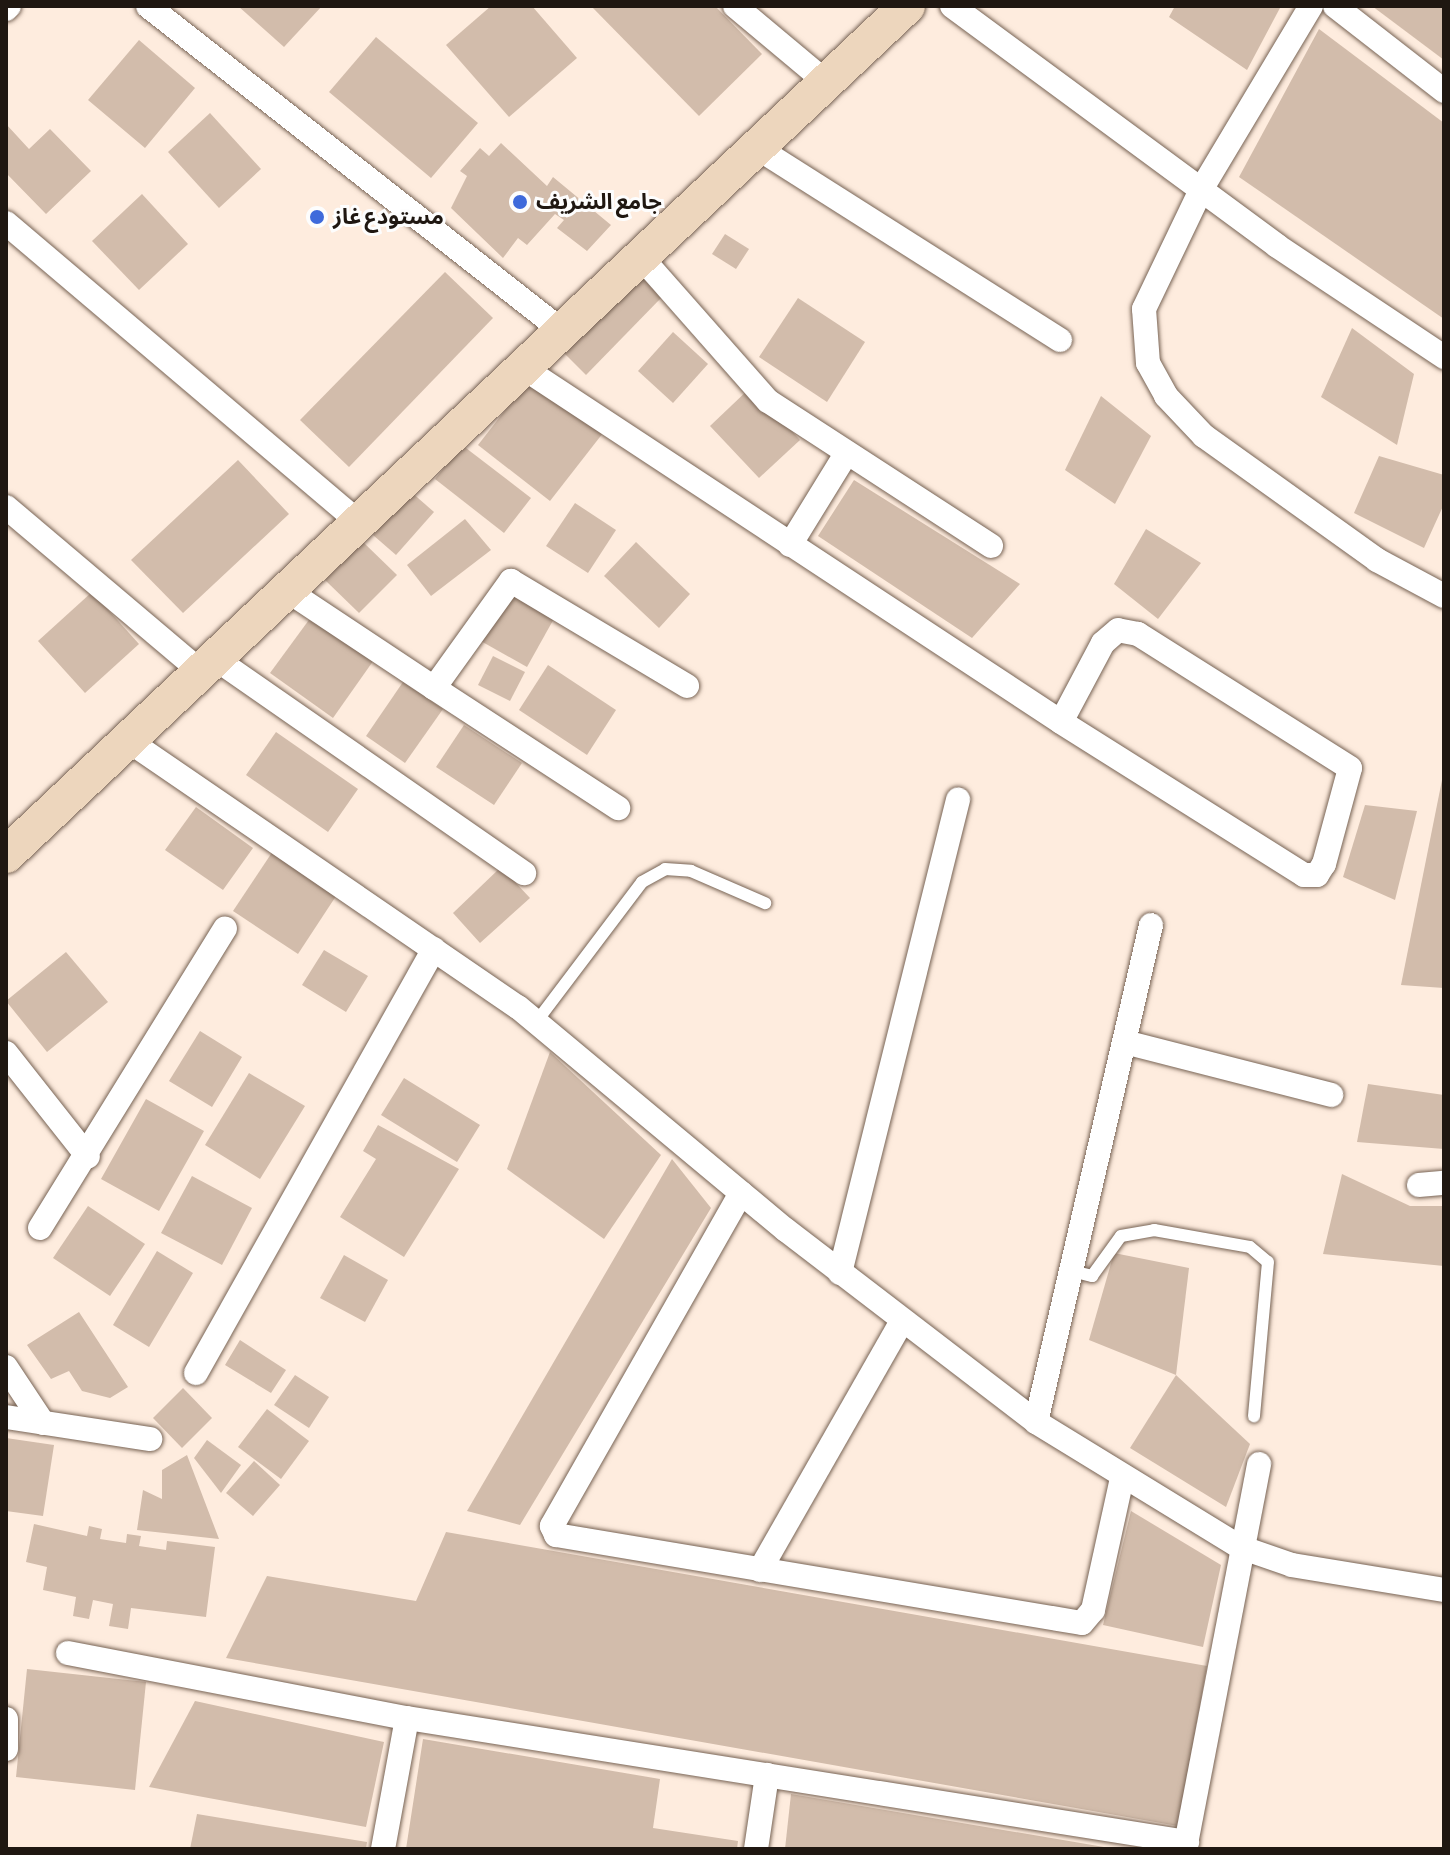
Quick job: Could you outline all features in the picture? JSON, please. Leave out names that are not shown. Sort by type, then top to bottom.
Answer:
[{"type":"main road","points":[[6,855],[907,6]]},
{"type":"street","points":[[148,6],[561,330]]},
{"type":"street","points":[[735,6],[826,82]]},
{"type":"street","points":[[952,6],[1201,190],[1444,357]]},
{"type":"street","points":[[1311,6],[1201,190],[1144,309],[1148,363],[1166,396],[1204,436],[1289,497],[1444,596]]},
{"type":"street","points":[[1335,6],[1444,91]]},
{"type":"street","points":[[756,147],[1060,340]]},
{"type":"street","points":[[6,223],[357,521]]},
{"type":"street","points":[[640,256],[750,383],[846,454],[991,546]]},
{"type":"street","points":[[522,367],[1061,722],[1304,875],[1317,875],[1324,864],[1350,768],[1138,634],[1118,630],[1103,643],[1061,722]]},
{"type":"street","points":[[790,545],[846,454]]},
{"type":"street","points":[[6,507],[206,664],[524,873]]},
{"type":"street","points":[[434,688],[511,581],[687,686]]},
{"type":"street","points":[[285,589],[618,808]]},
{"type":"street","points":[[126,739],[537,1021],[840,1273],[1036,1422],[1122,1478],[1240,1547],[1292,1565],[1444,1590]]},
{"type":"street","points":[[840,1273],[958,799]]},
{"type":"street","points":[[1036,1422],[1151,925]]},
{"type":"street","points":[[40,1228],[88,1157],[225,928]]},
{"type":"street","points":[[196,1373],[434,949]]},
{"type":"street","points":[[1125,1042],[1331,1095]]},
{"type":"street","points":[[6,1053],[88,1157]]},
{"type":"street","points":[[1419,1185],[1444,1183]]},
{"type":"street","points":[[741,1193],[552,1526],[565,1537],[1082,1623],[1093,1610],[1122,1478]]},
{"type":"street","points":[[760,1570],[902,1321]]},
{"type":"street","points":[[6,1367],[43,1423]]},
{"type":"street","points":[[6,1417],[150,1439]]},
{"type":"street","points":[[68,1653],[407,1718],[1186,1845],[1240,1547],[1259,1464]]},
{"type":"street","points":[[383,1849],[407,1718]]},
{"type":"street","points":[[6,1719],[6,1749]]},
{"type":"street","points":[[756,1849],[767,1775]]},
{"type":"lane","points":[[537,1021],[642,882],[665,869],[691,871],[765,903]]},
{"type":"lane","points":[[1072,1271],[1092,1276],[1121,1236],[1154,1230],[1250,1247],[1268,1262],[1254,1416]]},
{"type":"building","points":[[238,6],[322,6],[284,47]]},
{"type":"building","points":[[491,6],[532,6],[577,58],[509,117],[446,45]]},
{"type":"building","points":[[591,6],[715,6],[762,54],[699,116]]},
{"type":"building","points":[[1175,6],[1281,6],[1247,70],[1169,17]]},
{"type":"building","points":[[1372,6],[1444,6],[1444,60]]},
{"type":"building","points":[[1319,29],[1444,123],[1444,319],[1239,177]]},
{"type":"building","points":[[376,37],[478,123],[431,178],[329,92]]},
{"type":"building","points":[[139,40],[195,88],[145,148],[88,100]]},
{"type":"building","points":[[210,113],[261,169],[219,208],[168,152]]},
{"type":"building","points":[[6,124],[29,149],[50,129],[91,171],[46,214],[6,173]]},
{"type":"building","name":"جامع الشريف","points":[[501,143],[547,186],[553,177],[611,225],[587,251],[557,228],[564,220],[555,214],[527,245],[518,238],[503,258],[451,208],[467,176],[460,171],[480,148],[489,156]]},
{"type":"building","points":[[142,194],[188,244],[139,290],[92,241]]},
{"type":"building","points":[[725,234],[749,249],[736,269],[712,254]]},
{"type":"building","points":[[445,272],[493,318],[349,467],[300,420]]},
{"type":"building","points":[[638,274],[662,297],[586,375],[562,351]]},
{"type":"building","points":[[798,298],[865,342],[827,402],[759,357]]},
{"type":"building","points":[[1352,328],[1414,374],[1397,445],[1321,397]]},
{"type":"building","points":[[673,332],[708,364],[673,403],[638,371]]},
{"type":"building","points":[[531,377],[603,433],[550,501],[478,445]]},
{"type":"building","points":[[751,387],[800,440],[759,478],[710,426]]},
{"type":"building","points":[[1101,396],[1151,436],[1115,504],[1065,470]]},
{"type":"building","points":[[462,445],[531,498],[504,533],[435,479]]},
{"type":"building","points":[[1379,456],[1444,475],[1444,504],[1424,548],[1354,513]]},
{"type":"building","points":[[238,460],[289,514],[183,613],[131,560]]},
{"type":"building","points":[[854,480],[1020,584],[972,638],[818,536]]},
{"type":"building","points":[[410,491],[434,512],[396,555],[373,535]]},
{"type":"building","points":[[575,503],[616,530],[588,573],[546,546]]},
{"type":"building","points":[[465,519],[491,550],[431,596],[407,565]]},
{"type":"building","points":[[1146,529],[1201,563],[1158,619],[1114,584]]},
{"type":"building","points":[[363,542],[397,575],[359,613],[325,580]]},
{"type":"building","points":[[636,542],[690,594],[659,628],[604,576]]},
{"type":"building","points":[[507,589],[556,615],[527,667],[479,640]]},
{"type":"building","points":[[92,592],[139,644],[85,693],[38,641]]},
{"type":"building","points":[[314,613],[376,657],[333,718],[270,673]]},
{"type":"building","points":[[493,656],[525,672],[510,701],[478,685]]},
{"type":"building","points":[[548,665],[616,710],[587,755],[519,710]]},
{"type":"building","points":[[403,682],[443,709],[405,763],[366,736]]},
{"type":"building","points":[[464,725],[522,763],[494,805],[436,767]]},
{"type":"building","points":[[276,732],[358,789],[328,832],[246,775]]},
{"type":"building","points":[[1443,775],[1444,988],[1401,985]]},
{"type":"building","points":[[1365,805],[1417,811],[1395,900],[1343,877]]},
{"type":"building","points":[[196,807],[253,848],[223,890],[165,850]]},
{"type":"building","points":[[273,851],[338,893],[298,954],[233,911]]},
{"type":"building","points":[[501,867],[530,898],[480,943],[453,913]]},
{"type":"building","points":[[324,950],[368,976],[346,1012],[302,985]]},
{"type":"building","points":[[66,952],[108,1002],[47,1052],[6,1001]]},
{"type":"building","points":[[200,1031],[242,1057],[212,1107],[169,1081]]},
{"type":"building","points":[[550,1052],[661,1155],[604,1239],[507,1169]]},
{"type":"building","points":[[249,1073],[305,1106],[260,1179],[205,1145]]},
{"type":"building","points":[[404,1078],[480,1125],[457,1162],[381,1115]]},
{"type":"building","points":[[1368,1084],[1444,1095],[1444,1149],[1357,1142]]},
{"type":"building","points":[[146,1099],[204,1131],[159,1211],[101,1179]]},
{"type":"building","points":[[378,1125],[459,1169],[404,1257],[340,1217],[376,1159],[363,1151]]},
{"type":"building","points":[[672,1159],[711,1208],[520,1525],[467,1511]]},
{"type":"building","points":[[1342,1174],[1410,1206],[1444,1206],[1444,1266],[1323,1254]]},
{"type":"building","points":[[192,1176],[252,1208],[222,1265],[161,1233]]},
{"type":"building","points":[[88,1206],[145,1244],[110,1296],[53,1258]]},
{"type":"building","points":[[157,1251],[193,1273],[149,1347],[113,1325]]},
{"type":"building","points":[[1114,1253],[1189,1268],[1176,1375],[1089,1340]]},
{"type":"building","points":[[344,1255],[388,1280],[365,1322],[320,1298]]},
{"type":"building","points":[[79,1312],[128,1387],[110,1398],[82,1391],[69,1371],[51,1379],[27,1345]]},
{"type":"building","points":[[240,1340],[286,1370],[271,1393],[225,1365]]},
{"type":"building","points":[[295,1375],[329,1397],[309,1428],[274,1405]]},
{"type":"building","points":[[1176,1375],[1250,1444],[1226,1507],[1130,1448]]},
{"type":"building","points":[[183,1388],[212,1418],[182,1448],[153,1418]]},
{"type":"building","points":[[267,1409],[309,1441],[281,1479],[238,1447]]},
{"type":"building","points":[[6,1438],[54,1445],[43,1516],[6,1511]]},
{"type":"building","points":[[207,1440],[241,1465],[221,1493],[194,1458]]},
{"type":"building","points":[[187,1455],[219,1539],[137,1530],[143,1490],[162,1499],[162,1470]]},
{"type":"building","points":[[254,1461],[280,1485],[253,1516],[226,1493]]},
{"type":"building","points":[[1131,1511],[1221,1565],[1203,1647],[1103,1625]]},
{"type":"building","points":[[34,1524],[87,1536],[89,1526],[102,1529],[100,1539],[126,1543],[127,1534],[141,1536],[139,1546],[166,1550],[167,1541],[215,1547],[206,1617],[131,1608],[128,1629],[109,1626],[113,1604],[93,1600],[89,1619],[73,1616],[76,1597],[43,1590],[47,1567],[26,1562]]},
{"type":"building","points":[[446,1532],[1207,1666],[1178,1826],[226,1658],[267,1576],[416,1601]]},
{"type":"building","points":[[27,1669],[146,1682],[135,1790],[16,1777]]},
{"type":"building","points":[[195,1701],[384,1742],[366,1827],[149,1787]]},
{"type":"building","points":[[423,1739],[660,1779],[653,1828],[738,1841],[737,1849],[406,1849]]},
{"type":"building","points":[[791,1794],[1104,1847],[1104,1849],[785,1849]]},
{"type":"building","points":[[197,1814],[367,1842],[366,1849],[190,1849]]},
{"type":"place","name":"جامع الشريف","points":[[520,202]]},
{"type":"place","name":"مستودع غاز","points":[[317,217]]}]
